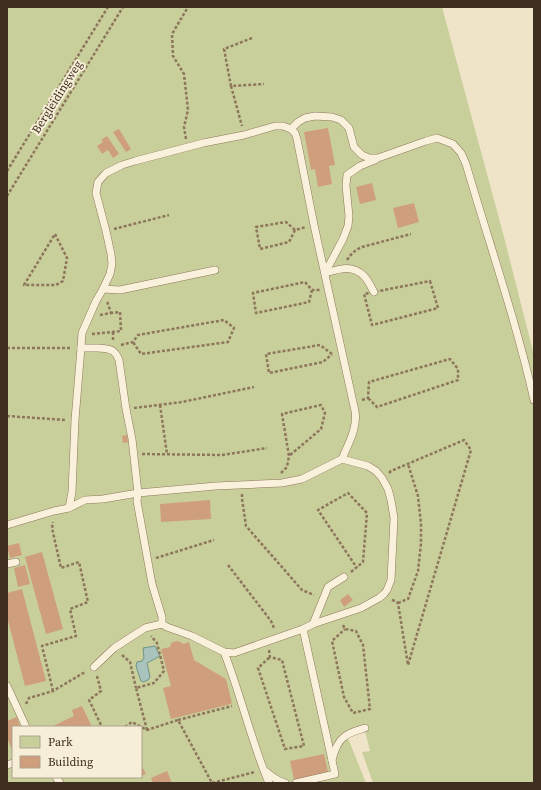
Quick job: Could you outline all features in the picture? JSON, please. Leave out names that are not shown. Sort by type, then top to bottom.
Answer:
[{"type":"lane","points":[[291,129],[305,118],[315,116],[332,117],[342,120],[349,128],[354,147],[362,155],[369,158],[378,158]]},
{"type":"lane","points":[[69,508],[72,487],[75,420],[82,334],[96,301],[110,274],[112,264],[106,231],[96,193],[98,182],[106,173],[128,163],[203,143],[244,135],[274,126],[283,126],[291,129],[295,133],[297,139],[314,225],[354,402],[356,419],[355,426],[342,459]]},
{"type":"lane","points":[[325,273],[343,239],[348,226],[349,216],[346,186],[347,175],[360,166],[378,158],[426,141],[437,138],[453,144],[461,153],[466,164],[530,380],[534,400]]},
{"type":"lane","points":[[325,273],[341,268],[353,268],[363,276],[374,292]]},
{"type":"lane","points":[[103,289],[120,290],[215,270]]},
{"type":"lane","points":[[81,348],[108,349],[112,350],[117,355],[132,439],[138,493],[137,501],[152,584],[162,617],[162,624]]},
{"type":"lane","points":[[7,525],[69,508],[85,500],[103,499],[138,493],[216,486],[282,483],[302,479],[342,459],[368,466],[376,471],[382,478],[388,489],[394,518],[391,580],[384,594],[361,608],[234,653],[224,652],[192,636],[167,628],[162,624]]},
{"type":"lane","points":[[7,564],[16,562]]},
{"type":"lane","points":[[313,624],[328,587],[344,577]]},
{"type":"lane","points":[[94,667],[114,648],[145,628],[162,624]]},
{"type":"lane","points":[[296,783],[334,774],[303,629]]},
{"type":"lane","points":[[224,652],[263,770],[269,783]]},
{"type":"lane","points":[[7,686],[26,726]]},
{"type":"lane","points":[[332,760],[335,750],[344,736],[365,728]]},
{"type":"lane","points":[[263,770],[274,779],[285,783]]},
{"type":"path","name":"Bergleidingweg","points":[[7,171],[108,7]]},
{"type":"path","name":"Bergleidingweg","points":[[7,196],[123,7]]},
{"type":"path","points":[[187,148],[184,128],[188,110],[184,74],[173,56],[172,34],[188,7]]},
{"type":"path","points":[[244,135],[231,86],[224,49],[252,38]]},
{"type":"path","points":[[231,86],[264,84]]},
{"type":"path","points":[[106,231],[169,215]]},
{"type":"path","points":[[295,230],[286,222],[256,227],[260,249],[289,242],[295,230],[314,225]]},
{"type":"path","points":[[55,234],[67,258],[63,282],[56,285],[24,285],[55,234]]},
{"type":"path","points":[[341,268],[356,250],[411,234]]},
{"type":"path","points":[[430,281],[438,308],[372,325],[364,294],[374,292],[430,281]]},
{"type":"path","points":[[305,282],[312,290],[309,302],[256,313],[253,293],[305,282]]},
{"type":"path","points":[[103,289],[111,313]]},
{"type":"path","points":[[312,290],[328,289]]},
{"type":"path","points":[[90,328],[90,335],[121,331],[120,312],[95,315]]},
{"type":"path","points":[[224,320],[234,328],[228,342],[141,354],[133,342],[138,335],[224,320]]},
{"type":"path","points":[[332,354],[320,345],[266,354],[269,372],[323,362],[332,354],[343,353]]},
{"type":"path","points":[[7,348],[81,348]]},
{"type":"path","points":[[450,359],[458,369],[458,380],[377,407],[368,398],[369,382],[450,359]]},
{"type":"path","points":[[126,409],[182,402],[254,387]]},
{"type":"path","points":[[354,402],[368,398]]},
{"type":"path","points":[[160,405],[167,454]]},
{"type":"path","points":[[287,467],[289,456],[282,414],[321,405],[325,413],[321,429],[289,456]]},
{"type":"path","points":[[7,416],[67,420]]},
{"type":"path","points":[[382,478],[391,471],[464,440],[471,450],[408,665],[398,603],[384,594]]},
{"type":"path","points":[[150,454],[222,455],[267,448]]},
{"type":"path","points":[[398,603],[408,599],[418,571],[421,543],[421,524],[418,496],[408,464]]},
{"type":"path","points":[[348,493],[367,513],[363,562],[357,568],[318,510],[348,493]]},
{"type":"path","points":[[242,499],[246,526],[302,590],[324,598]]},
{"type":"path","points":[[52,691],[42,646],[76,636],[70,609],[88,602],[79,562],[61,568],[52,528],[54,511]]},
{"type":"path","points":[[148,560],[214,540]]},
{"type":"path","points":[[228,565],[271,621],[279,638]]},
{"type":"path","points":[[338,615],[345,629]]},
{"type":"path","points":[[136,688],[154,683],[164,671],[157,643],[145,628]]},
{"type":"path","points":[[345,629],[356,631],[363,645],[370,709],[353,713],[344,697],[332,641],[345,629]]},
{"type":"path","points":[[267,642],[270,657]]},
{"type":"path","points":[[114,648],[130,662],[147,730]]},
{"type":"path","points":[[270,657],[282,660],[304,746],[285,749],[258,668],[270,657]]},
{"type":"path","points":[[20,713],[30,698],[52,691],[94,667],[101,691],[89,700],[102,726]]},
{"type":"path","points":[[142,727],[147,730],[178,720],[242,704]]},
{"type":"path","points":[[178,720],[212,783],[263,770]]},
{"type":"path","points":[[126,726],[132,722],[140,726]]},
{"type":"green space","points":[[7,7],[442,7],[534,355],[534,783],[373,783],[362,752],[370,751],[365,731],[348,738],[366,783],[7,783]]},
{"type":"water","points":[[155,646],[160,656],[147,663],[150,677],[148,680],[143,682],[141,681],[136,666],[137,662],[142,661],[144,658],[143,648]]},
{"type":"building","points":[[328,128],[335,165],[329,166],[332,184],[318,187],[315,169],[311,170],[304,132]]},
{"type":"building","points":[[119,129],[131,149],[126,152],[113,132]]},
{"type":"building","points":[[107,136],[119,154],[113,158],[108,150],[102,154],[97,146],[103,142],[101,140]]},
{"type":"building","points":[[372,183],[376,200],[360,204],[356,187]]},
{"type":"building","points":[[414,203],[419,222],[398,228],[393,208]]},
{"type":"building","points":[[127,435],[128,442],[123,443],[122,436]]},
{"type":"building","points":[[210,500],[211,519],[161,522],[160,504]]},
{"type":"building","points":[[19,543],[22,555],[10,558],[7,546]]},
{"type":"building","points":[[42,552],[63,629],[46,634],[25,557]]},
{"type":"building","points":[[25,565],[30,584],[18,587],[14,568]]},
{"type":"building","points":[[22,589],[46,681],[25,686],[7,617],[7,593]]},
{"type":"building","points":[[348,594],[353,600],[344,607],[340,600]]},
{"type":"building","points":[[176,641],[183,644],[189,642],[194,660],[226,679],[231,704],[171,719],[163,688],[171,686],[161,649],[170,647],[171,643]]},
{"type":"building","points":[[82,706],[92,726],[53,726],[74,716],[72,710]]},
{"type":"building","points":[[17,717],[20,726],[12,726],[12,750],[7,738],[7,721]]},
{"type":"building","points":[[324,754],[328,772],[294,780],[290,761]]},
{"type":"building","points":[[142,766],[146,774],[142,776]]},
{"type":"building","points":[[167,771],[172,783],[153,783],[151,778]]}]
